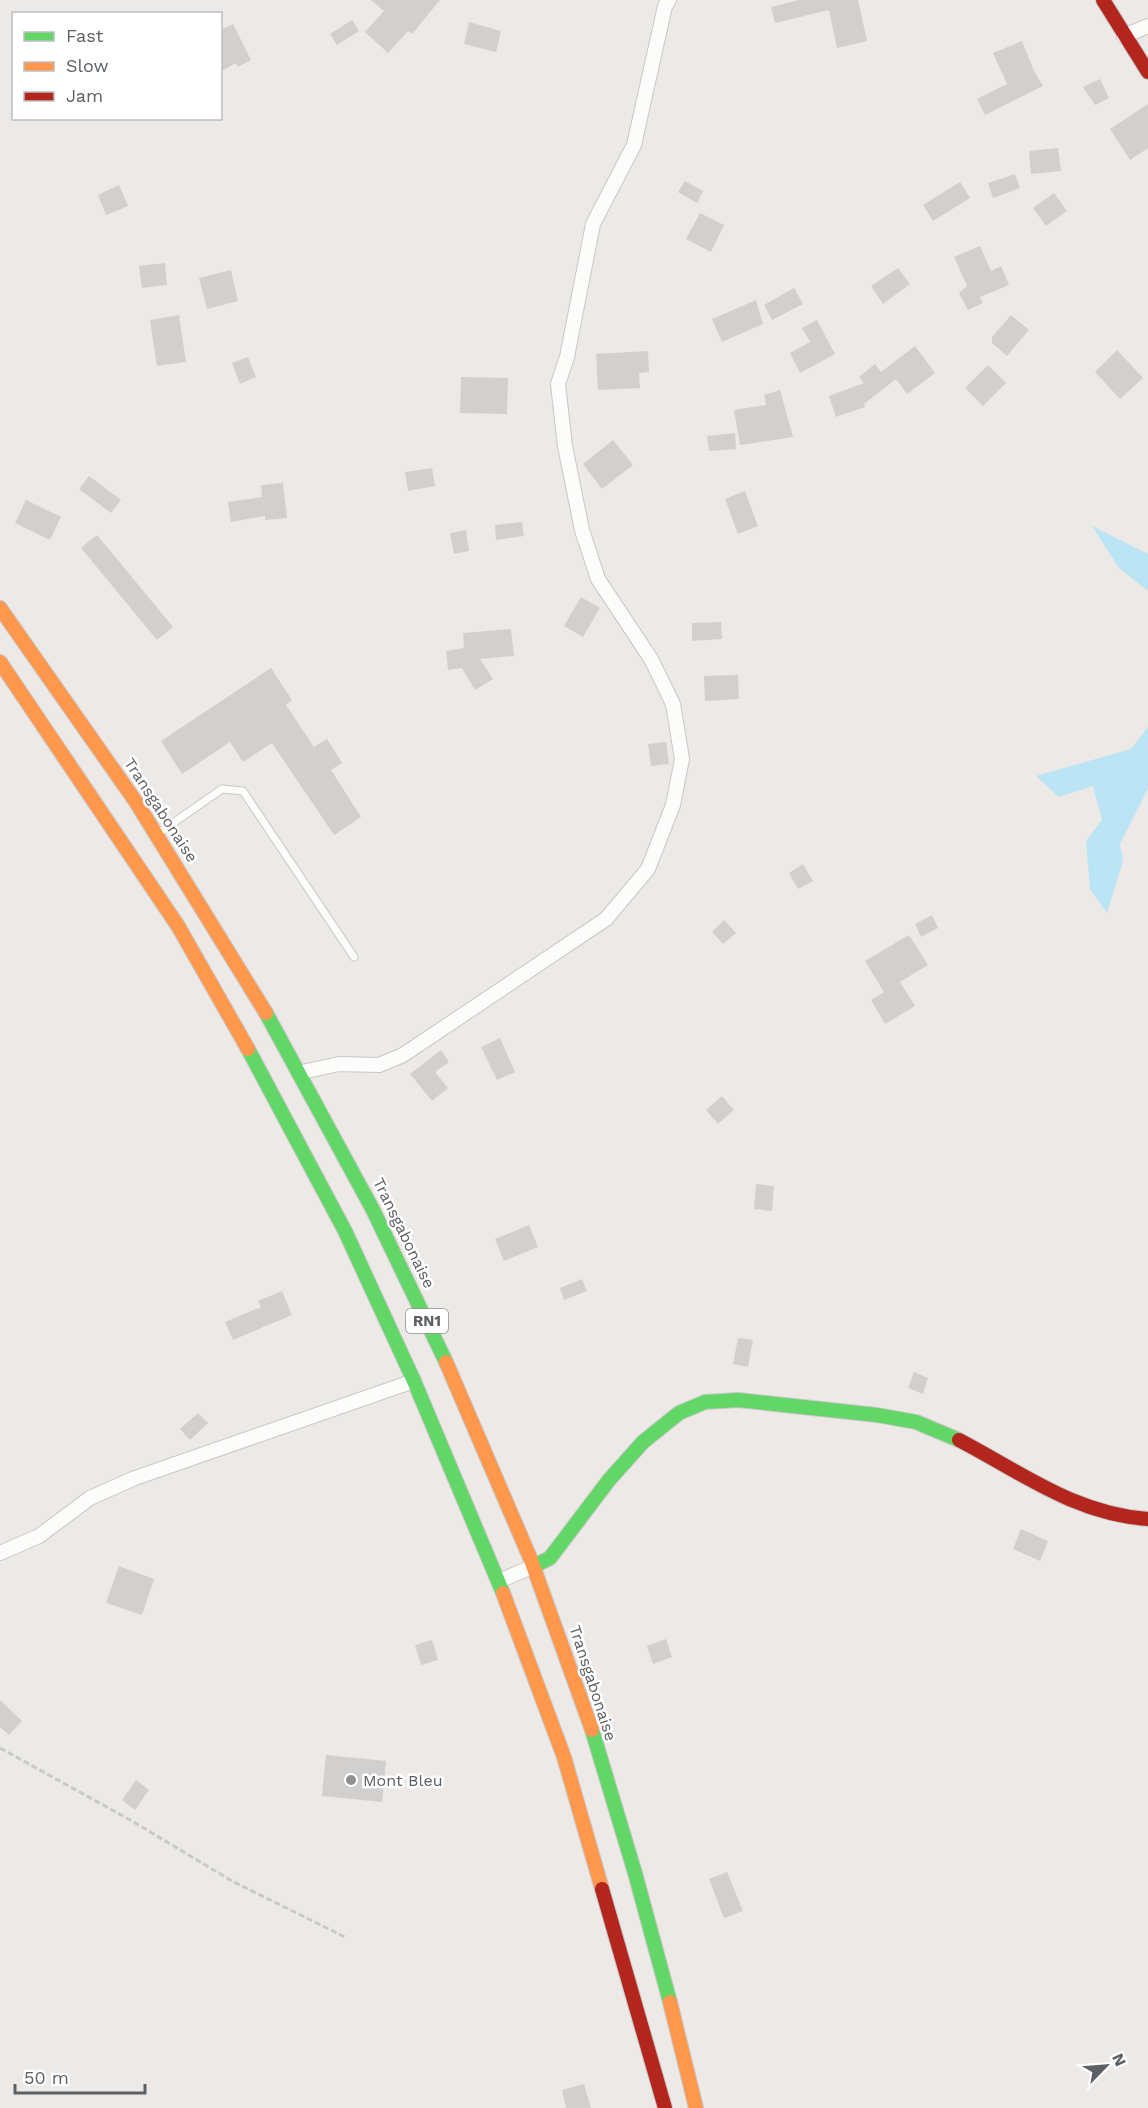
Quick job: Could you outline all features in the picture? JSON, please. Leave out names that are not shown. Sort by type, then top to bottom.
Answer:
[{"type":"main road","points":[[1103,0],[1148,72]]},
{"type":"main road","name":"Transgabonaise","points":[[0,608],[158,833],[254,987],[376,1211],[409,1281],[534,1566],[563,1644],[634,1871],[666,1985],[696,2108]]},
{"type":"main road","name":"RN1","points":[[0,662],[178,926],[272,1092],[340,1221],[414,1381],[499,1581],[564,1757],[665,2108]]},
{"type":"main road","points":[[534,1566],[550,1558],[616,1470],[656,1432],[678,1414],[700,1403],[722,1400],[840,1410],[909,1420],[955,1439],[1041,1488],[1092,1511],[1118,1517],[1148,1519]]},
{"type":"street","points":[[302,1072],[339,1064],[380,1065],[403,1055],[606,919],[648,869],[673,805],[682,759],[673,704],[651,659],[598,579],[582,530],[565,446],[558,384],[567,357],[592,224],[634,145],[665,6],[669,0]]},
{"type":"street","points":[[1124,36],[1148,26]]},
{"type":"street","points":[[0,1553],[39,1536],[90,1498],[135,1478],[414,1381]]},
{"type":"street","points":[[1148,1519],[1148,1527]]},
{"type":"street","points":[[499,1581],[534,1566]]},
{"type":"lane","points":[[158,833],[222,789],[243,791],[354,957]]},
{"type":"path","points":[[0,1748],[132,1821],[232,1881],[345,1937]]},
{"type":"water","points":[[1092,526],[1148,554],[1148,591],[1119,568]]},
{"type":"water","points":[[1148,727],[1148,789],[1120,844],[1123,861],[1107,913],[1090,889],[1086,841],[1102,820],[1093,786],[1059,797],[1036,776],[1131,749]]},
{"type":"building","points":[[371,0],[440,0],[412,34],[408,31],[388,53],[365,32],[384,11]]},
{"type":"building","points":[[799,0],[858,0],[867,41],[837,48],[829,10],[775,23],[771,7]]},
{"type":"building","points":[[352,20],[359,31],[337,45],[330,34]]},
{"type":"building","points":[[469,22],[501,31],[496,52],[464,44]]},
{"type":"building","points":[[233,24],[251,60],[238,67],[236,63],[222,71],[222,29]]},
{"type":"building","points":[[1022,41],[1034,71],[1043,86],[985,115],[977,99],[1007,84],[993,53]]},
{"type":"building","points":[[1100,79],[1109,98],[1095,105],[1083,87]]},
{"type":"building","points":[[1148,104],[1148,148],[1130,160],[1110,129]]},
{"type":"building","points":[[1058,148],[1061,171],[1031,174],[1029,151]]},
{"type":"building","points":[[1015,174],[1020,188],[993,198],[988,183]]},
{"type":"building","points":[[685,181],[703,191],[697,203],[678,192]]},
{"type":"building","points":[[960,182],[970,198],[933,221],[923,205]]},
{"type":"building","points":[[119,185],[128,206],[106,215],[98,195]]},
{"type":"building","points":[[1054,193],[1067,211],[1046,226],[1033,208]]},
{"type":"building","points":[[700,213],[724,225],[711,252],[686,239]]},
{"type":"building","points":[[980,246],[991,271],[1001,266],[1009,285],[980,297],[983,303],[968,310],[959,293],[967,286],[954,257]]},
{"type":"building","points":[[165,263],[167,285],[142,288],[139,266]]},
{"type":"building","points":[[898,268],[910,284],[883,304],[871,286]]},
{"type":"building","points":[[231,270],[238,301],[207,309],[199,278]]},
{"type":"building","points":[[794,288],[803,304],[772,320],[764,305]]},
{"type":"building","points":[[756,300],[763,324],[722,342],[712,319]]},
{"type":"building","points":[[179,315],[186,362],[157,366],[150,320]]},
{"type":"building","points":[[1011,315],[1029,330],[1007,356],[992,343],[992,337]]},
{"type":"building","points":[[817,320],[835,354],[800,373],[790,353],[810,342],[802,328]]},
{"type":"building","points":[[915,346],[935,373],[907,394],[896,379],[864,404],[865,407],[836,417],[829,396],[864,383],[859,377],[875,364],[881,372]]},
{"type":"building","points":[[1117,350],[1143,378],[1120,399],[1095,372]]},
{"type":"building","points":[[648,351],[649,372],[639,373],[640,388],[598,390],[596,354]]},
{"type":"building","points":[[248,357],[256,377],[240,384],[232,363]]},
{"type":"building","points":[[988,365],[1006,383],[983,406],[965,388]]},
{"type":"building","points":[[461,377],[508,378],[507,414],[460,413]]},
{"type":"building","points":[[780,390],[793,437],[740,445],[734,410],[766,405],[764,395]]},
{"type":"building","points":[[735,433],[736,449],[709,451],[707,436]]},
{"type":"building","points":[[613,440],[633,465],[602,489],[583,464]]},
{"type":"building","points":[[432,468],[435,486],[408,491],[405,472]]},
{"type":"building","points":[[89,476],[121,500],[111,513],[79,489]]},
{"type":"building","points":[[283,483],[287,518],[265,520],[265,516],[231,522],[228,502],[262,497],[261,485]]},
{"type":"building","points":[[745,491],[758,526],[738,534],[725,499]]},
{"type":"building","points":[[26,500],[61,517],[50,540],[15,523]]},
{"type":"building","points":[[522,522],[524,536],[496,540],[495,525]]},
{"type":"building","points":[[466,530],[469,551],[454,554],[450,533]]},
{"type":"building","points":[[97,535],[173,627],[157,640],[81,548]]},
{"type":"building","points":[[581,597],[600,608],[583,637],[564,626]]},
{"type":"building","points":[[721,622],[722,639],[692,641],[692,623]]},
{"type":"building","points":[[511,629],[514,656],[480,659],[493,679],[475,690],[462,668],[448,670],[446,651],[464,648],[463,633]]},
{"type":"building","points":[[271,668],[292,700],[286,705],[314,747],[327,739],[342,763],[331,770],[361,817],[334,835],[272,743],[243,762],[230,742],[182,774],[161,741]]},
{"type":"building","points":[[738,675],[739,699],[705,701],[704,676]]},
{"type":"building","points":[[666,742],[669,764],[651,766],[648,744]]},
{"type":"building","points":[[803,864],[813,881],[798,889],[789,873]]},
{"type":"building","points":[[932,915],[938,928],[921,937],[915,924]]},
{"type":"building","points":[[724,920],[736,933],[723,944],[712,932]]},
{"type":"building","points":[[909,935],[928,965],[900,982],[915,1006],[885,1024],[871,1000],[884,992],[865,961]]},
{"type":"building","points":[[500,1038],[515,1072],[497,1080],[481,1047]]},
{"type":"building","points":[[441,1050],[449,1062],[435,1072],[448,1088],[432,1101],[410,1074]]},
{"type":"building","points":[[722,1096],[734,1110],[718,1124],[706,1110]]},
{"type":"building","points":[[756,1184],[774,1186],[772,1211],[754,1209]]},
{"type":"building","points":[[529,1225],[538,1247],[504,1261],[495,1239]]},
{"type":"building","points":[[582,1279],[587,1291],[564,1300],[560,1288]]},
{"type":"building","points":[[282,1291],[292,1315],[233,1340],[225,1322],[261,1307],[258,1301]]},
{"type":"building","points":[[738,1338],[753,1340],[748,1367],[733,1364]]},
{"type":"building","points":[[914,1372],[928,1378],[923,1394],[908,1388]]},
{"type":"building","points":[[198,1413],[208,1423],[190,1440],[180,1429]]},
{"type":"building","points":[[1021,1529],[1048,1541],[1040,1561],[1013,1549]]},
{"type":"building","points":[[119,1566],[154,1579],[142,1615],[106,1603]]},
{"type":"building","points":[[666,1639],[672,1657],[653,1664],[647,1646]]},
{"type":"building","points":[[432,1640],[438,1660],[421,1665],[415,1645]]},
{"type":"building","points":[[0,1700],[22,1721],[9,1735],[0,1727]]},
{"type":"building","points":[[326,1755],[386,1761],[382,1802],[322,1796]]},
{"type":"building","points":[[136,1780],[149,1790],[135,1810],[122,1800]]},
{"type":"building","points":[[727,1872],[743,1911],[724,1918],[709,1879]]},
{"type":"building","points":[[584,2084],[591,2108],[566,2108],[562,2090]]},
{"type":"traffic: fast","points":[[266,1013],[373,1210],[446,1362]]},
{"type":"traffic: fast","points":[[248,1049],[345,1231],[414,1381],[503,1593]]},
{"type":"traffic: fast","points":[[534,1566],[550,1558],[609,1480],[643,1442],[679,1413],[705,1402],[738,1400],[877,1415],[916,1422],[959,1440]]},
{"type":"traffic: fast","points":[[592,1730],[635,1873],[670,2002]]},
{"type":"traffic: slow","points":[[0,608],[136,802],[266,1013]]},
{"type":"traffic: slow","points":[[0,662],[178,926],[248,1049]]},
{"type":"traffic: slow","points":[[446,1362],[531,1560],[592,1730]]},
{"type":"traffic: slow","points":[[503,1593],[564,1757],[602,1889]]},
{"type":"traffic: slow","points":[[670,2002],[696,2108]]},
{"type":"traffic: jam","points":[[1103,0],[1148,72]]},
{"type":"traffic: jam","points":[[959,1440],[1073,1501],[1122,1516],[1148,1519]]},
{"type":"traffic: jam","points":[[602,1889],[665,2108]]},
{"type":"place","name":"Mont Bleu","points":[[351,1780]]}]
